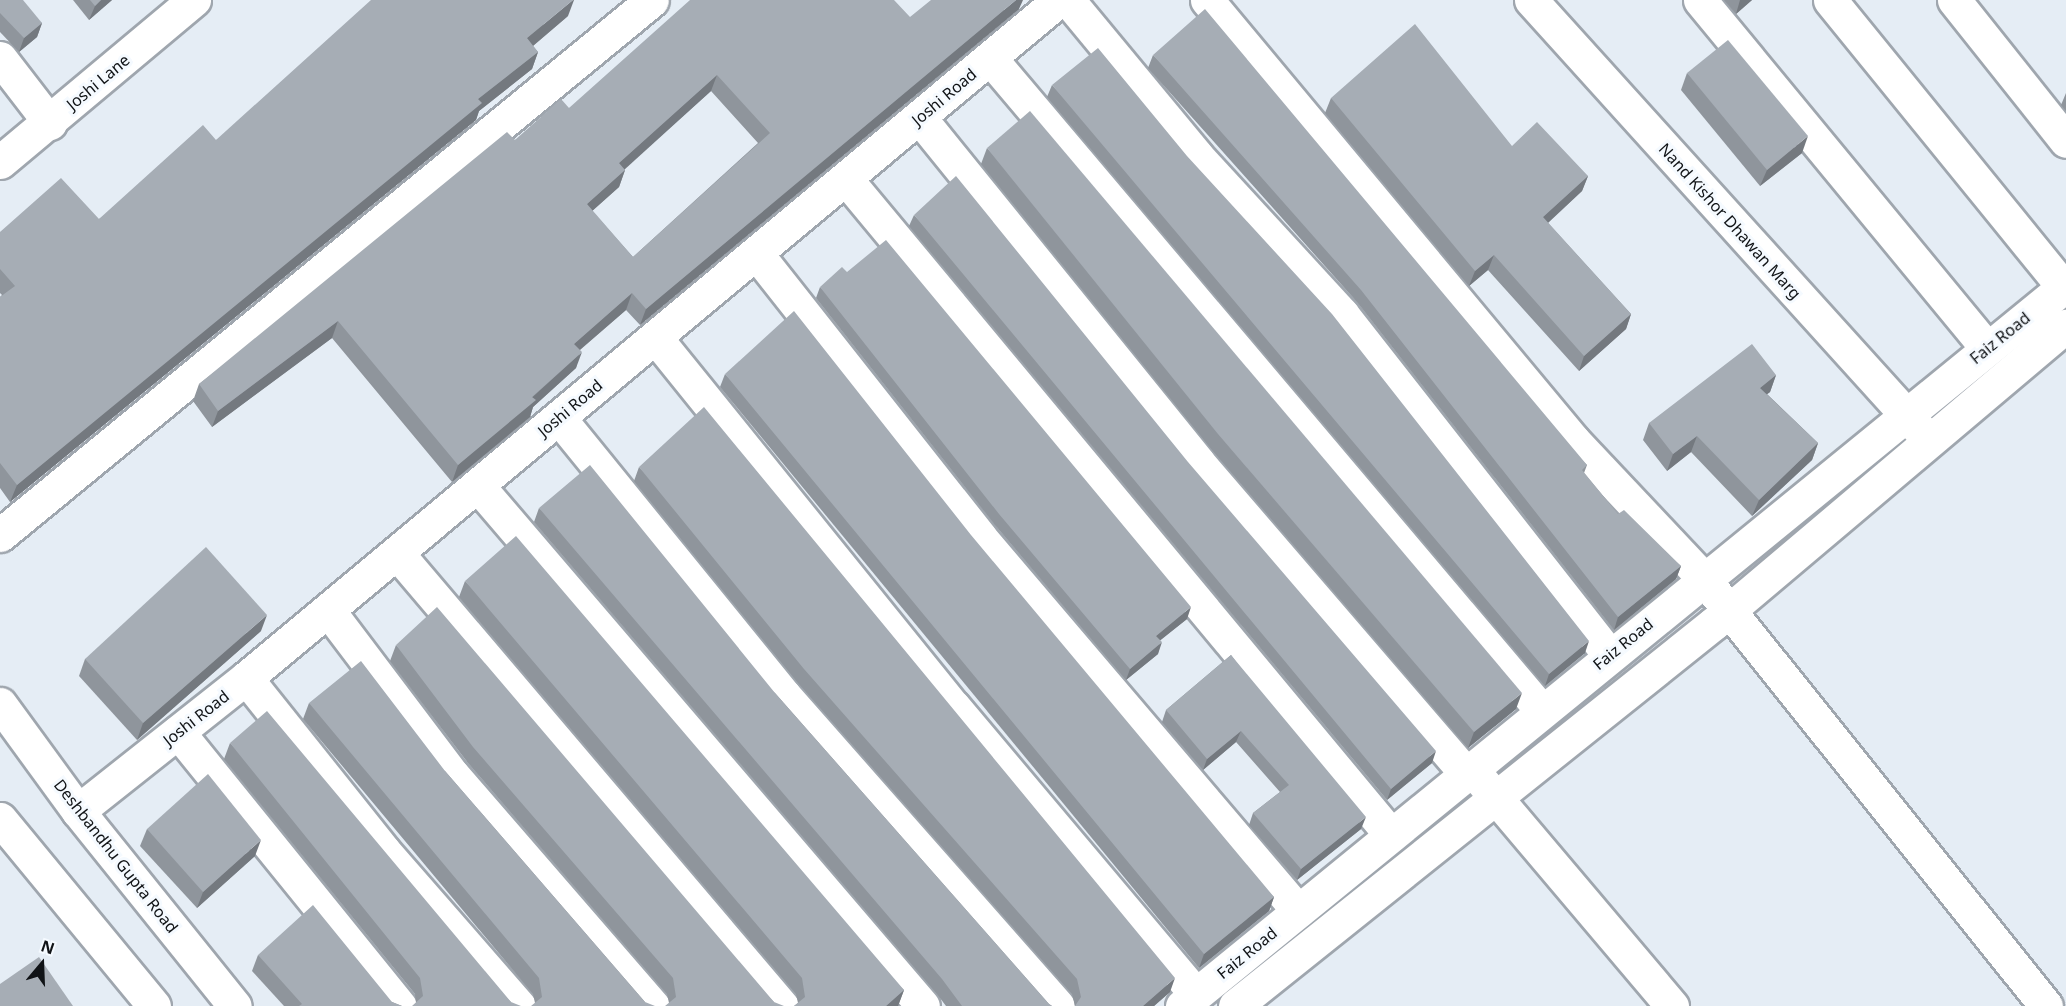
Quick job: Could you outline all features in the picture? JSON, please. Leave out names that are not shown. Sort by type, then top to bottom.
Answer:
[{"type":"street","name":"Joshi Lane","points":[[0,162],[50,123],[194,0]]},
{"type":"street","points":[[0,535],[652,0]]},
{"type":"street","name":"Joshi Road","points":[[78,811],[246,678],[1059,0]]},
{"type":"street","points":[[1068,0],[1196,155],[1342,314],[1610,654]]},
{"type":"street","points":[[1207,0],[1574,441],[1704,579],[2046,1006]]},
{"type":"street","name":"Nand Kishor Dhawan Marg","points":[[1531,0],[1904,415],[1930,439]]},
{"type":"street","points":[[1700,0],[1987,348]]},
{"type":"street","points":[[1830,0],[2065,286]]},
{"type":"street","points":[[1954,0],[2066,141]]},
{"type":"street","points":[[0,58],[50,123]]},
{"type":"street","points":[[990,58],[1542,711]]},
{"type":"street","points":[[919,117],[1197,462],[1469,772],[1495,796],[1672,1006]]},
{"type":"street","points":[[846,178],[1391,835]]},
{"type":"street","points":[[756,253],[980,537],[1298,911]]},
{"type":"street","name":"Faiz Road","points":[[1189,1000],[1610,654],[2065,286]]},
{"type":"street","points":[[1235,1006],[1729,611],[1930,439],[2066,327]]},
{"type":"street","points":[[655,337],[1189,1000]]},
{"type":"street","points":[[559,418],[784,695],[1058,1006]]},
{"type":"street","points":[[478,486],[923,1006]]},
{"type":"street","points":[[397,553],[782,1006]]},
{"type":"street","points":[[328,610],[453,775],[653,1006]]},
{"type":"street","points":[[246,678],[384,850],[519,1006]]},
{"type":"street","name":"Deshbandhu Gupta Road","points":[[0,704],[78,811],[235,1006]]},
{"type":"street","points":[[178,732],[400,1006]]},
{"type":"street","points":[[4,833],[154,1006]]},
{"type":"building","points":[[0,0],[23,0],[42,23],[24,38],[0,13]]},
{"type":"building","points":[[90,0],[101,0],[95,6]]},
{"type":"building","points":[[371,0],[573,0],[527,38],[538,52],[478,99],[482,103],[17,485],[0,463],[0,297],[15,286],[0,269],[0,232],[61,178],[99,219],[203,125],[216,140]]},
{"type":"building","points":[[690,0],[894,0],[910,17],[931,0],[1016,0],[646,309],[632,293],[574,344],[582,352],[532,397],[536,400],[458,465],[338,321],[218,411],[199,384],[507,132],[515,140],[561,99],[569,108]],"holes":[[[717,75],[770,133],[633,257],[587,204],[625,170],[619,163]]]},
{"type":"building","points":[[1205,9],[1587,465],[1582,470],[1618,514],[1624,510],[1681,566],[1618,617],[1361,290],[1153,55]]},
{"type":"building","points":[[1415,24],[1512,146],[1537,122],[1588,176],[1543,217],[1631,314],[1584,356],[1494,255],[1475,271],[1331,98]]},
{"type":"building","points":[[1728,40],[1808,136],[1767,170],[1687,73]]},
{"type":"building","points":[[1098,48],[1187,156],[1332,314],[1589,641],[1549,674],[1052,85]]},
{"type":"building","points":[[1030,111],[1522,693],[1474,732],[1218,434],[987,148]]},
{"type":"building","points":[[956,176],[1188,462],[1436,751],[1391,789],[914,215]]},
{"type":"building","points":[[886,240],[1191,607],[1156,636],[1162,642],[1130,669],[999,514],[820,287],[842,267],[847,272]]},
{"type":"building","points":[[794,311],[971,535],[1274,897],[1204,954],[725,374]]},
{"type":"building","points":[[1752,344],[1776,375],[1760,388],[1818,443],[1759,500],[1697,436],[1673,454],[1649,423]]},
{"type":"building","points":[[704,407],[1175,978],[1143,1006],[1075,1006],[1081,997],[1077,979],[804,669],[639,467]]},
{"type":"building","points":[[590,465],[775,693],[1052,1006],[962,1006],[942,979],[539,508]]},
{"type":"building","points":[[516,536],[904,990],[886,1006],[794,1006],[805,997],[802,978],[465,581]]},
{"type":"building","points":[[206,547],[267,615],[143,723],[85,659]]},
{"type":"building","points":[[437,607],[774,1002],[784,1006],[665,1006],[676,997],[673,978],[473,747],[396,645]]},
{"type":"building","points":[[1231,655],[1366,817],[1301,869],[1253,813],[1289,785],[1241,731],[1207,759],[1166,710]]},
{"type":"building","points":[[361,661],[445,771],[645,1002],[655,1006],[531,1006],[542,997],[539,978],[309,703]]},
{"type":"building","points":[[267,711],[511,1002],[521,1006],[412,1006],[423,996],[420,978],[230,743]]},
{"type":"building","points":[[208,774],[261,840],[203,892],[147,829]]},
{"type":"building","points":[[313,905],[392,1002],[402,1006],[299,1006],[302,1004],[258,955]]},
{"type":"building","points":[[39,957],[73,1006],[0,1006],[0,984]]}]
